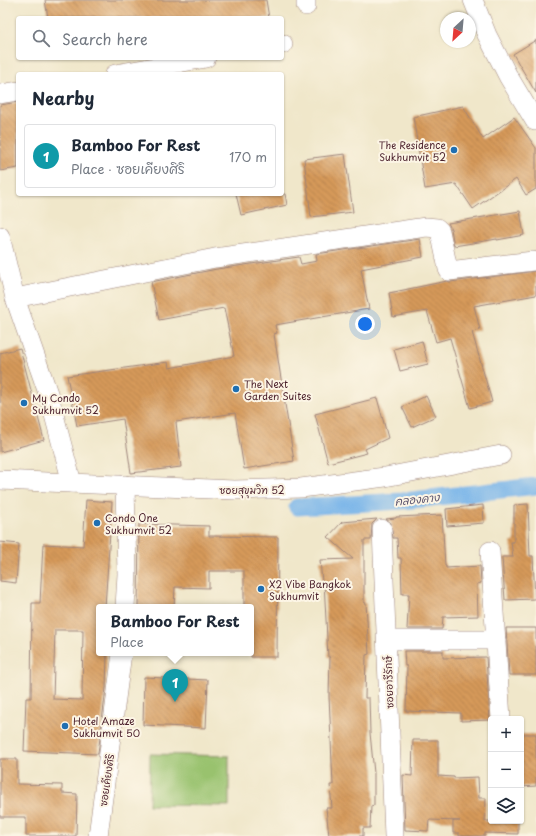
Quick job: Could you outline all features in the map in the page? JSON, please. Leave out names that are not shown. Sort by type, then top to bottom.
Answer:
[{"type":"street","points":[[473,0],[508,76],[535,121]]},
{"type":"street","points":[[126,72],[195,60]]},
{"type":"street","points":[[0,94],[16,91]]},
{"type":"street","points":[[15,298],[215,258],[426,227],[437,228],[440,231],[448,270],[450,271],[533,261]]},
{"type":"street","points":[[0,236],[15,298],[49,396],[72,483]]},
{"type":"street","name":"ซอยสุขุมวิท 52","points":[[0,480],[234,490],[301,488],[384,477],[501,455]]},
{"type":"street","points":[[125,485],[127,574],[125,604]]},
{"type":"street","name":"ซอยอารีรักษ์","points":[[382,528],[394,836]]},
{"type":"street","points":[[490,551],[501,716]]},
{"type":"street","points":[[387,640],[496,640]]},
{"type":"street","name":"ซอยเคียงศิริ","points":[[98,836],[122,656]]},
{"type":"green space","points":[[150,754],[229,756],[229,806],[149,805]]},
{"type":"building","points":[[45,0],[266,0],[269,16],[48,16]]},
{"type":"building","points":[[536,40],[536,93],[513,54]]},
{"type":"building","points":[[16,102],[16,168],[0,171],[0,105]]},
{"type":"building","name":"The Residence Sukhumvit 52","points":[[463,106],[483,139],[514,117],[536,148],[536,189],[526,195],[516,179],[473,209],[456,184],[425,189],[413,117]]},
{"type":"building","points":[[345,154],[353,212],[311,217],[304,159]]},
{"type":"building","points":[[285,194],[287,205],[241,215],[236,196],[284,196]]},
{"type":"building","points":[[520,211],[524,235],[454,246],[451,229],[448,223]]},
{"type":"building","points":[[420,239],[423,257],[361,269],[369,309],[275,325],[277,333],[274,334],[294,461],[244,469],[235,413],[176,422],[181,467],[131,473],[123,419],[77,426],[67,376],[168,362],[169,368],[234,356],[224,308],[159,320],[151,282],[217,269],[299,257],[301,264],[317,261],[316,254]]},
{"type":"building","points":[[536,271],[536,295],[474,306],[480,330],[472,332],[492,402],[470,408],[450,338],[436,342],[427,311],[393,317],[389,293],[447,281],[450,282]]},
{"type":"building","points":[[422,341],[428,364],[400,371],[394,349]]},
{"type":"building","points":[[20,348],[44,440],[0,452],[0,353]]},
{"type":"building","points":[[426,396],[436,416],[412,427],[402,407]]},
{"type":"building","points":[[377,398],[388,438],[365,449],[367,453],[328,463],[315,414]]},
{"type":"building","points":[[86,500],[112,502],[105,604],[96,604],[96,656],[107,656],[106,688],[98,754],[24,751],[26,698],[31,698],[32,603],[40,603],[43,544],[83,546]],"holes":[[[55,630],[83,630],[82,700],[53,699]]]},
{"type":"building","points":[[528,504],[530,556],[533,556],[535,599],[505,600],[502,557],[513,557],[511,542],[514,542],[514,505]]},
{"type":"building","points":[[483,505],[484,523],[447,526],[446,509]]},
{"type":"building","points":[[442,515],[446,568],[480,566],[481,583],[477,584],[478,616],[443,617],[442,629],[407,629],[409,594],[402,594],[401,558],[398,558],[397,538],[393,538],[391,523],[386,519],[396,517]]},
{"type":"building","points":[[377,519],[372,524],[371,540],[364,540],[364,603],[366,603],[369,654],[366,655],[365,698],[369,698],[370,733],[374,773],[374,805],[371,806],[370,828],[363,828],[363,836],[329,836],[326,808],[332,808],[330,785],[333,785],[329,696],[330,657],[328,657],[324,582],[322,582],[320,560],[353,559],[328,537],[342,522]]},
{"type":"building","points":[[139,524],[209,526],[209,536],[278,537],[277,657],[251,657],[254,656],[254,604],[244,604],[244,571],[209,571],[209,588],[175,587],[174,604],[138,604]]},
{"type":"building","points":[[0,542],[19,544],[16,583],[0,581]]},
{"type":"building","points":[[506,628],[536,628],[536,675],[509,675]]},
{"type":"building","points":[[404,651],[443,651],[443,658],[486,657],[490,716],[488,716],[488,720],[461,721],[461,713],[406,711],[407,666],[405,666]]},
{"type":"building","points":[[144,677],[208,680],[206,728],[143,725]]},
{"type":"building","points":[[524,734],[536,734],[536,786],[524,787]]},
{"type":"building","points":[[413,740],[438,740],[438,776],[454,778],[478,777],[479,798],[486,798],[485,821],[488,821],[488,824],[518,824],[518,834],[485,833],[485,836],[459,836],[459,833],[453,833],[453,821],[460,821],[429,820],[428,831],[405,830],[403,775],[412,776]]},
{"type":"building","points":[[0,759],[17,759],[17,784],[62,785],[62,793],[77,794],[76,836],[26,836],[26,817],[0,817]]},
{"type":"waterway","name":"คลองคาง","points":[[297,507],[403,501],[536,486]]},
{"type":"place","name":"The Residence Sukhumvit 52","points":[[454,150]]},
{"type":"place","name":"The Next Garden Suites","points":[[236,389]]},
{"type":"place","name":"My Condo Sukhumvit 52","points":[[24,403]]},
{"type":"place","name":"Condo One Sukhumvit 52","points":[[97,523]]},
{"type":"place","name":"X2 Vibe Bangkok Sukhumvit","points":[[261,589]]},
{"type":"place","name":"Bamboo For Rest","points":[[175,702]]},
{"type":"place","name":"Hotel Amaze Sukhumvit 50","points":[[65,726]]}]
